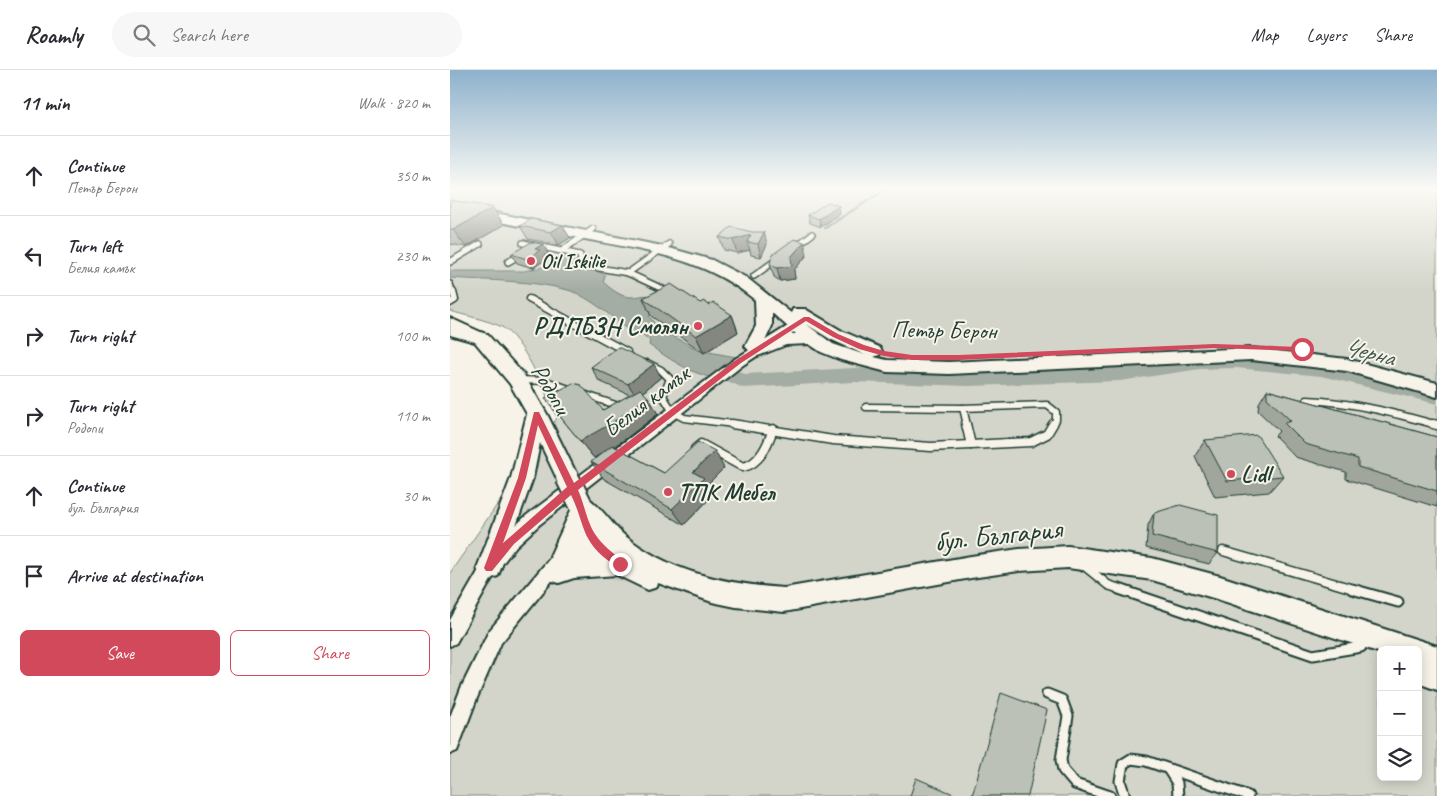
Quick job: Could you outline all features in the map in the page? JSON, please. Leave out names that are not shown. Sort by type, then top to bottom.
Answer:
[{"type":"main road","name":"Петър Берон","points":[[530,222],[589,232]]},
{"type":"main road","name":"Петър Берон","points":[[542,222],[716,258],[754,276],[798,319],[812,338],[836,352],[887,366],[949,368],[1251,354],[1347,365],[1437,390]]},
{"type":"main road","name":"Петър Берон","points":[[666,247],[724,270],[742,281],[763,299],[798,319],[861,347],[884,354],[912,358],[959,358],[1214,346],[1263,346],[1320,352],[1352,358],[1437,381]]},
{"type":"main road","points":[[756,348],[764,326],[763,299]]},
{"type":"main road","points":[[450,329],[481,338]]},
{"type":"main road","name":"Родопи","points":[[481,338],[517,380],[537,414],[581,507],[599,535]]},
{"type":"main road","points":[[756,348],[784,340],[812,338]]},
{"type":"main road","points":[[489,568],[522,478],[537,414]]},
{"type":"main road","points":[[581,507],[560,564],[583,566],[620,564]]},
{"type":"main road","name":"бул. България","points":[[599,535],[604,552],[636,574],[692,596],[727,606],[777,610],[810,607],[978,574],[1023,568],[1087,568],[1168,580],[1371,650]]},
{"type":"main road","name":"бул. България","points":[[599,535],[672,578],[725,595],[755,599],[784,600],[812,596],[1019,560],[1068,557],[1094,560],[1152,569],[1203,583],[1399,646]]},
{"type":"main road","points":[[1422,653],[1437,659]]},
{"type":"main road","points":[[1422,670],[1437,676]]},
{"type":"street","name":"Белия камък","points":[[450,637],[489,568],[510,541],[533,520],[756,348],[798,319]]},
{"type":"street","points":[[450,322],[481,338]]},
{"type":"street","points":[[450,744],[467,696],[495,637],[536,587],[560,564],[599,535]]},
{"type":"lane","points":[[562,250],[589,232]]},
{"type":"lane","points":[[790,250],[812,234]]},
{"type":"lane","points":[[523,243],[580,255],[581,262],[593,267],[628,273],[672,294]]},
{"type":"lane","points":[[450,262],[480,244]]},
{"type":"lane","points":[[508,262],[534,245]]},
{"type":"lane","points":[[628,273],[666,247]]},
{"type":"lane","points":[[754,276],[783,255]]},
{"type":"lane","points":[[450,284],[455,300],[450,303]]},
{"type":"lane","points":[[530,299],[661,370],[670,379],[663,396],[673,412],[684,418],[773,429],[834,440],[885,445],[971,445],[1031,442],[1047,434],[1056,420],[1056,412],[1047,405],[963,408],[866,407]]},
{"type":"lane","points":[[517,380],[546,381],[624,408]]},
{"type":"lane","points":[[1318,414],[1306,404],[1307,400],[1337,401],[1437,425]]},
{"type":"lane","points":[[963,408],[971,445]]},
{"type":"lane","points":[[688,454],[701,444],[743,467],[747,467],[752,464],[770,441],[773,429]]},
{"type":"lane","points":[[1223,551],[1398,602]]},
{"type":"lane","points":[[1047,694],[1062,700],[1068,716],[1061,760],[1063,770],[1075,784],[1110,796]]},
{"type":"lane","points":[[1125,796],[1120,781],[1123,764],[1131,759],[1146,761],[1248,796]]},
{"type":"lane","points":[[1168,769],[1177,783],[1178,796]]},
{"type":"shaded area","points":[[450,222],[1437,222],[1437,796],[450,796],[450,573],[557,418],[535,370],[521,347],[505,329],[450,311]]},
{"type":"shaded area","points":[[564,255],[576,257],[581,266],[605,275],[603,282],[619,294],[627,297],[654,296],[661,305],[649,316],[657,327],[698,350],[736,357],[709,377],[685,368],[649,345],[650,341],[641,333],[631,333],[610,315],[576,293],[554,287],[525,283],[450,278],[450,271],[524,271],[543,267]]},
{"type":"building","points":[[450,222],[468,222],[453,230],[450,230]]},
{"type":"building","points":[[526,222],[546,222],[562,225],[551,232],[520,226]]},
{"type":"building","points":[[731,227],[752,232],[764,232],[758,244],[747,242],[751,235],[733,240],[719,237]]},
{"type":"building","points":[[794,239],[804,242],[791,257],[792,266],[777,268],[770,264],[772,255]]},
{"type":"building","points":[[531,242],[543,244],[535,249],[540,250],[527,259],[511,254]]},
{"type":"building","points":[[671,284],[700,303],[704,301],[709,305],[713,302],[732,315],[696,336],[643,298]]},
{"type":"building","points":[[618,347],[654,364],[628,384],[591,367]]},
{"type":"building","points":[[573,383],[581,385],[603,410],[640,389],[648,397],[612,423],[580,441],[545,398]]},
{"type":"building","points":[[1267,390],[1437,437],[1437,491],[1358,467],[1358,459],[1305,444],[1284,423],[1291,421],[1267,398]]},
{"type":"building","points":[[1257,435],[1283,476],[1227,481],[1205,440]]},
{"type":"building","points":[[698,442],[715,451],[693,472],[704,478],[672,509],[591,462],[612,445],[664,473]]},
{"type":"building","points":[[1180,505],[1218,515],[1218,553],[1152,536],[1154,513]]},
{"type":"building","points":[[1001,693],[1047,710],[1028,796],[972,796]]},
{"type":"building","points":[[916,778],[958,796],[910,796]]},
{"type":"waterway","points":[[825,228],[835,222]]},
{"type":"waterway","name":"Черна","points":[[692,357],[743,381],[854,375],[968,379],[1120,374],[1200,363],[1236,362],[1321,369],[1437,397]]},
{"type":"place","name":"Oil Iskilie","points":[[531,261]]},
{"type":"place","name":"РДПБЗН Смолян","points":[[698,326]]},
{"type":"place","name":"Lidl","points":[[1231,474]]},
{"type":"place","name":"ТПК Мебел","points":[[668,492]]},
{"type":"route","points":[[620,564],[604,552],[590,535],[580,503],[567,477],[537,414],[522,478],[489,568],[510,541],[555,502],[598,469],[739,362],[806,318],[861,347],[884,354],[912,358],[959,358],[1214,346],[1263,346],[1302,349]]}]
